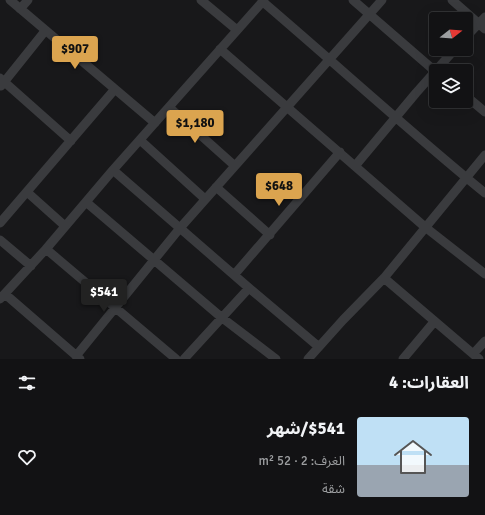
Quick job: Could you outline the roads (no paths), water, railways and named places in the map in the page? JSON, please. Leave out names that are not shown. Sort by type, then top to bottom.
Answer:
[{"type":"street","points":[[10,0],[155,123]]},
{"type":"street","points":[[20,9],[28,0]]},
{"type":"street","points":[[201,0],[237,30]]},
{"type":"street","points":[[353,0],[429,66]]},
{"type":"street","points":[[382,0],[329,59],[180,228],[115,308],[78,357],[2,296],[31,266],[113,170],[263,1],[329,59],[394,118],[485,193]]},
{"type":"street","points":[[452,0],[483,23],[473,31]]},
{"type":"street","points":[[45,31],[1,82],[71,141]]},
{"type":"street","points":[[220,49],[425,226],[485,274]]},
{"type":"street","points":[[443,64],[450,56]]},
{"type":"street","points":[[355,166],[394,118],[429,80]]},
{"type":"street","points":[[0,223],[114,89]]},
{"type":"street","points":[[473,102],[485,112]]},
{"type":"street","points":[[169,107],[235,166]]},
{"type":"street","points":[[140,140],[205,199]]},
{"type":"street","points":[[234,275],[340,152]]},
{"type":"street","points":[[308,359],[384,278],[419,236],[425,226],[485,155]]},
{"type":"street","points":[[113,170],[319,347]]},
{"type":"street","points":[[216,187],[270,234]]},
{"type":"street","points":[[27,192],[65,226]]},
{"type":"street","points":[[86,202],[153,260],[276,359]]},
{"type":"street","points":[[0,240],[31,266]]},
{"type":"street","points":[[46,249],[176,359]]},
{"type":"street","points":[[384,278],[476,357],[485,341]]},
{"type":"street","points":[[184,359],[249,288]]},
{"type":"street","points":[[403,359],[434,322]]}]
